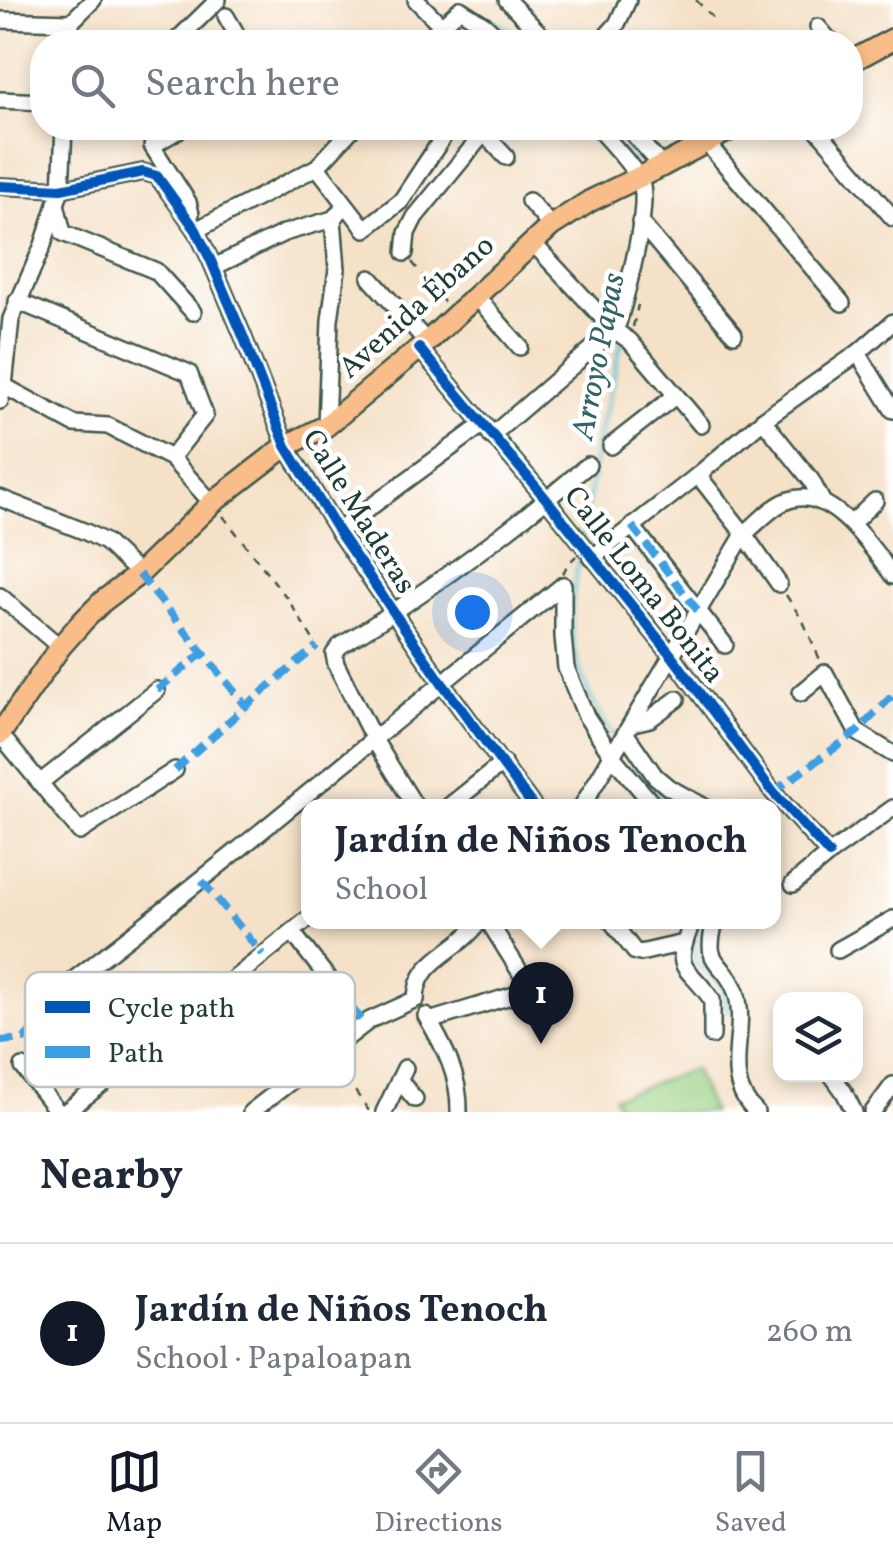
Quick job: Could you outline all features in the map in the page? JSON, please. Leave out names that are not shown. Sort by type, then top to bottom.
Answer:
[{"type":"main road","points":[[863,55],[893,39]]},
{"type":"main road","name":"Avenida Ébano","points":[[3,722],[60,647],[102,601],[139,574],[212,503],[286,446],[326,426],[423,345],[551,226],[590,201],[710,140]]},
{"type":"street","points":[[71,30],[71,22],[92,0]]},
{"type":"street","points":[[187,30],[218,0]]},
{"type":"street","points":[[416,0],[442,26]]},
{"type":"street","points":[[507,0],[536,30]]},
{"type":"street","points":[[611,30],[628,0]]},
{"type":"street","points":[[438,30],[460,9],[490,30]]},
{"type":"street","points":[[226,16],[234,30]]},
{"type":"street","points":[[0,20],[71,22]]},
{"type":"street","points":[[0,100],[30,101]]},
{"type":"street","points":[[63,140],[58,197],[43,245],[17,301],[2,393],[74,424],[108,426],[171,458],[212,503]]},
{"type":"street","points":[[162,140],[152,146],[188,202],[194,227],[317,167],[342,140]]},
{"type":"street","points":[[317,167],[365,230],[401,201],[441,140]]},
{"type":"street","points":[[405,253],[407,233],[415,217],[474,140]]},
{"type":"street","points":[[491,140],[506,157]]},
{"type":"street","points":[[608,140],[639,178],[644,195],[620,314],[620,333]]},
{"type":"street","points":[[639,140],[662,166]]},
{"type":"street","points":[[826,140],[893,218]]},
{"type":"street","points":[[706,142],[842,303]]},
{"type":"street","name":"Calle Maderas","points":[[58,197],[150,172],[157,176],[194,227],[214,267],[286,446],[442,683],[528,799]]},
{"type":"street","points":[[0,186],[58,197]]},
{"type":"street","points":[[58,197],[63,232],[156,272],[193,312]]},
{"type":"street","points":[[528,201],[551,226]]},
{"type":"street","points":[[214,267],[284,232],[334,219],[345,206]]},
{"type":"street","points":[[326,426],[330,320],[337,270],[334,219]]},
{"type":"street","points":[[640,222],[734,334]]},
{"type":"street","points":[[532,242],[702,425]]},
{"type":"street","name":"Calle Loma Bonita","points":[[370,278],[487,431],[672,656],[780,799]]},
{"type":"street","points":[[476,296],[520,347]]},
{"type":"street","points":[[17,301],[190,373],[205,415],[171,458]]},
{"type":"street","points":[[592,558],[763,420],[858,353],[893,322]]},
{"type":"street","points":[[338,530],[487,431],[620,333]]},
{"type":"street","points":[[858,353],[893,410]]},
{"type":"street","points":[[611,446],[675,396]]},
{"type":"street","points":[[763,420],[811,480],[823,503]]},
{"type":"street","points":[[411,799],[373,738],[334,654],[547,500],[588,465]]},
{"type":"street","points":[[698,475],[779,584]]},
{"type":"street","points":[[0,498],[86,532],[104,542],[139,574]]},
{"type":"street","points":[[586,799],[744,534],[778,505],[792,498],[823,503],[852,524],[893,576]]},
{"type":"street","points":[[852,524],[875,501]]},
{"type":"street","points":[[632,526],[725,645]]},
{"type":"street","points":[[309,799],[373,738],[563,586]]},
{"type":"street","points":[[563,586],[566,668],[586,716],[622,741],[668,787],[690,799]]},
{"type":"street","points":[[0,596],[60,647]]},
{"type":"street","points":[[801,693],[824,674],[856,732],[893,754]]},
{"type":"street","points":[[41,782],[157,690]]},
{"type":"street","points":[[622,741],[676,699]]},
{"type":"street","points":[[3,722],[41,782],[80,832],[175,770]]},
{"type":"street","points":[[622,741],[651,799]]},
{"type":"street","points":[[459,799],[503,763]]},
{"type":"street","name":"Calle Loma Bonita","points":[[781,800],[829,854]]},
{"type":"street","points":[[84,972],[301,806]]},
{"type":"street","points":[[793,884],[893,808]]},
{"type":"street","points":[[838,950],[893,919]]},
{"type":"street","points":[[242,972],[301,925]]},
{"type":"street","points":[[459,1112],[450,1060],[416,1000],[417,986],[432,963],[474,929]]},
{"type":"street","points":[[429,1021],[530,988],[493,929]]},
{"type":"street","points":[[617,929],[634,952],[684,943]]},
{"type":"street","points":[[689,929],[680,955],[682,966],[712,1000],[712,1036]]},
{"type":"street","points":[[713,929],[711,952],[734,986],[738,1001],[736,1070],[740,1089],[756,1112]]},
{"type":"street","points":[[292,932],[323,972]]},
{"type":"street","points":[[355,1032],[370,1020],[416,1000]]},
{"type":"street","points":[[384,1112],[402,1074],[415,1099]]},
{"type":"street","points":[[837,1082],[854,1112]]},
{"type":"street","points":[[873,1112],[893,1084]]},
{"type":"street","points":[[40,1087],[62,1112],[98,1087]]},
{"type":"street","points":[[251,1112],[283,1087]]},
{"type":"path","points":[[696,0],[716,20]]},
{"type":"path","points":[[405,253],[455,315]]},
{"type":"path","points":[[212,503],[287,598],[317,646]]},
{"type":"path","points":[[563,586],[567,565],[581,543]]},
{"type":"path","points":[[779,584],[818,651],[824,674]]},
{"type":"path","points":[[352,1087],[370,1112]]},
{"type":"green space","points":[[694,1069],[712,1112],[621,1112],[614,1097]]},
{"type":"waterway","name":"Arroyo Papas","points":[[484,16],[510,30]]},
{"type":"waterway","name":"Arroyo Papas","points":[[618,140],[640,163]]},
{"type":"waterway","name":"Arroyo Papas","points":[[583,537],[596,450],[622,340]]},
{"type":"waterway","name":"Arroyo Papas","points":[[580,555],[571,608],[574,649],[590,696],[616,739]]},
{"type":"waterway","name":"Arroyo Papas","points":[[621,746],[642,776],[666,799]]},
{"type":"waterway","name":"Arroyo Papas","points":[[698,929],[696,962],[723,986],[727,1010]]},
{"type":"marked path","points":[[632,526],[698,611]]},
{"type":"marked path","points":[[139,574],[246,706]]},
{"type":"marked path","points":[[175,770],[317,646]]},
{"type":"marked path","points":[[157,690],[204,652]]},
{"type":"marked path","points":[[773,792],[857,732],[893,695]]},
{"type":"marked path","points":[[202,881],[263,955]]},
{"type":"marked path","points":[[355,1012],[365,1024]]},
{"type":"marked path","points":[[0,1041],[25,1038]]},
{"type":"cycle path","points":[[0,186],[61,189],[143,172],[157,176],[196,230],[211,261],[286,446],[338,531],[442,683],[528,799]]},
{"type":"cycle path","points":[[419,348],[672,656],[779,799]]},
{"type":"cycle path","points":[[781,801],[829,854]]},
{"type":"place","name":"Jardín de Niños Tenoch","points":[[541,1044]]}]
